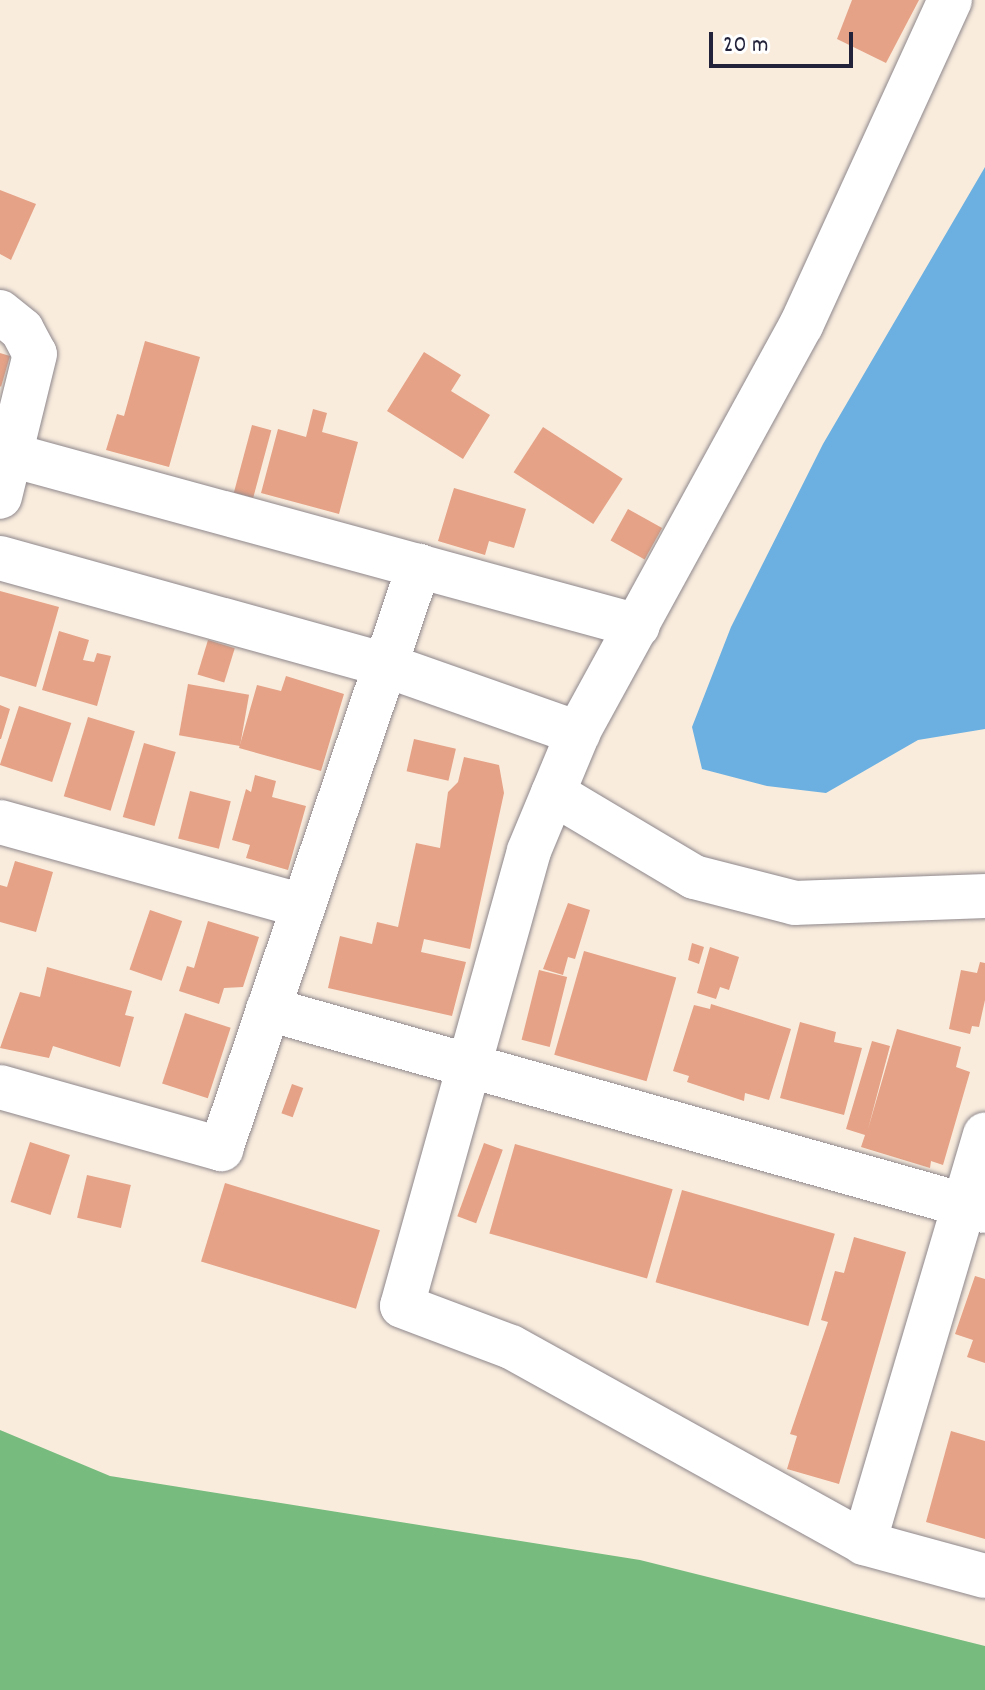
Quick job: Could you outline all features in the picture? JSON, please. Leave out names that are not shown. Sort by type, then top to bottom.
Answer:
[{"type":"street","points":[[950,0],[801,325],[578,733],[529,851],[402,1306],[511,1347],[864,1543],[985,1576]]},
{"type":"street","points":[[0,312],[22,330],[35,354],[5,453],[0,497]]},
{"type":"street","points":[[5,453],[638,626]]},
{"type":"street","points":[[0,558],[385,665],[578,733]]},
{"type":"street","points":[[0,1087],[221,1149],[419,566]]},
{"type":"street","points":[[553,793],[694,877],[795,903],[985,896]]},
{"type":"street","points":[[0,822],[303,906]]},
{"type":"street","points":[[268,1009],[975,1208]]},
{"type":"street","points":[[864,1543],[975,1208],[985,1135]]},
{"type":"green space","points":[[0,1430],[110,1476],[640,1560],[985,1646],[985,1690],[0,1690]]},
{"type":"water","points":[[985,167],[985,729],[918,740],[826,793],[767,786],[702,769],[692,727],[731,627],[823,444]]},
{"type":"building","points":[[852,0],[919,0],[886,63],[837,39]]},
{"type":"building","points":[[0,190],[36,204],[11,260],[0,254]]},
{"type":"building","points":[[145,341],[200,357],[169,467],[106,450],[117,414],[124,416]]},
{"type":"building","points":[[424,352],[461,375],[451,391],[490,415],[463,459],[387,411]]},
{"type":"building","points":[[0,353],[10,356],[1,387],[0,386]]},
{"type":"building","points":[[313,409],[327,413],[322,432],[358,442],[339,514],[261,493],[278,429],[306,437]]},
{"type":"building","points":[[252,425],[271,430],[253,498],[234,493]]},
{"type":"building","points":[[543,427],[623,479],[593,524],[514,472]]},
{"type":"building","points":[[454,488],[526,509],[514,548],[489,541],[485,555],[438,541]]},
{"type":"building","points":[[628,509],[662,528],[645,559],[611,540]]},
{"type":"building","points":[[0,591],[59,607],[36,687],[0,676]]},
{"type":"building","points":[[59,631],[89,640],[83,660],[94,662],[97,653],[111,656],[97,706],[42,690]]},
{"type":"building","points":[[208,640],[235,648],[224,683],[197,674]]},
{"type":"building","points":[[286,676],[344,694],[321,771],[239,748],[257,685],[281,691]]},
{"type":"building","points":[[188,684],[249,695],[240,746],[179,735]]},
{"type":"building","points":[[0,705],[10,709],[1,739],[0,739]]},
{"type":"building","points":[[19,706],[71,723],[52,782],[0,765]]},
{"type":"building","points":[[88,717],[135,731],[111,811],[64,796]]},
{"type":"building","points":[[414,739],[456,749],[448,781],[407,771]]},
{"type":"building","points":[[144,743],[176,752],[154,826],[123,817]]},
{"type":"building","points":[[464,757],[499,765],[504,793],[470,949],[424,939],[421,952],[466,962],[452,1016],[328,988],[340,936],[372,944],[377,922],[398,927],[416,843],[440,848],[448,792],[458,782]]},
{"type":"building","points":[[255,775],[276,781],[272,797],[306,806],[288,870],[246,858],[250,845],[232,840],[246,789],[251,792]]},
{"type":"building","points":[[190,791],[231,801],[219,849],[178,839]]},
{"type":"building","points":[[15,861],[53,872],[36,932],[0,922],[0,885],[7,887]]},
{"type":"building","points":[[568,903],[590,910],[575,959],[568,957],[563,975],[543,969]]},
{"type":"building","points":[[150,910],[182,921],[162,981],[129,970]]},
{"type":"building","points":[[208,921],[259,937],[243,987],[224,988],[219,1004],[179,991],[187,966],[194,968]]},
{"type":"building","points":[[692,943],[704,947],[699,964],[688,960]]},
{"type":"building","points":[[710,947],[739,957],[729,990],[720,987],[716,999],[697,993]]},
{"type":"building","points":[[584,951],[676,977],[647,1081],[554,1055]]},
{"type":"building","points":[[980,962],[985,963],[985,1000],[979,1027],[972,1026],[970,1034],[949,1029],[961,970],[977,973]]},
{"type":"building","points":[[47,967],[132,991],[125,1015],[134,1017],[120,1067],[53,1046],[49,1058],[0,1048],[20,992],[40,997]]},
{"type":"building","points":[[539,970],[567,977],[550,1047],[522,1040]]},
{"type":"building","points":[[711,1004],[791,1029],[769,1100],[745,1093],[744,1101],[687,1082],[689,1076],[673,1071],[694,1005],[710,1009]]},
{"type":"building","points":[[185,1013],[231,1028],[208,1098],[162,1083]]},
{"type":"building","points":[[800,1022],[836,1032],[834,1042],[862,1048],[844,1115],[780,1098]]},
{"type":"building","points":[[897,1029],[961,1047],[956,1067],[970,1072],[943,1165],[931,1161],[930,1168],[861,1147],[865,1135],[846,1129],[872,1041],[890,1046],[868,1129]]},
{"type":"building","points":[[292,1084],[303,1088],[293,1117],[281,1113]]},
{"type":"building","points":[[30,1142],[70,1155],[50,1215],[11,1202]]},
{"type":"building","points":[[484,1143],[503,1150],[476,1223],[457,1216]]},
{"type":"building","points":[[515,1144],[673,1189],[647,1279],[489,1233]]},
{"type":"building","points":[[87,1175],[131,1185],[121,1228],[77,1218]]},
{"type":"building","points":[[225,1183],[380,1230],[356,1309],[201,1261]]},
{"type":"building","points":[[682,1190],[835,1234],[808,1326],[656,1282]]},
{"type":"building","points":[[854,1237],[906,1252],[839,1484],[787,1469],[797,1436],[790,1434],[828,1322],[821,1320],[835,1271],[844,1273]]},
{"type":"building","points":[[975,1276],[985,1279],[985,1363],[967,1357],[973,1340],[955,1334]]},
{"type":"building","points":[[951,1431],[985,1441],[985,1539],[926,1522]]}]
